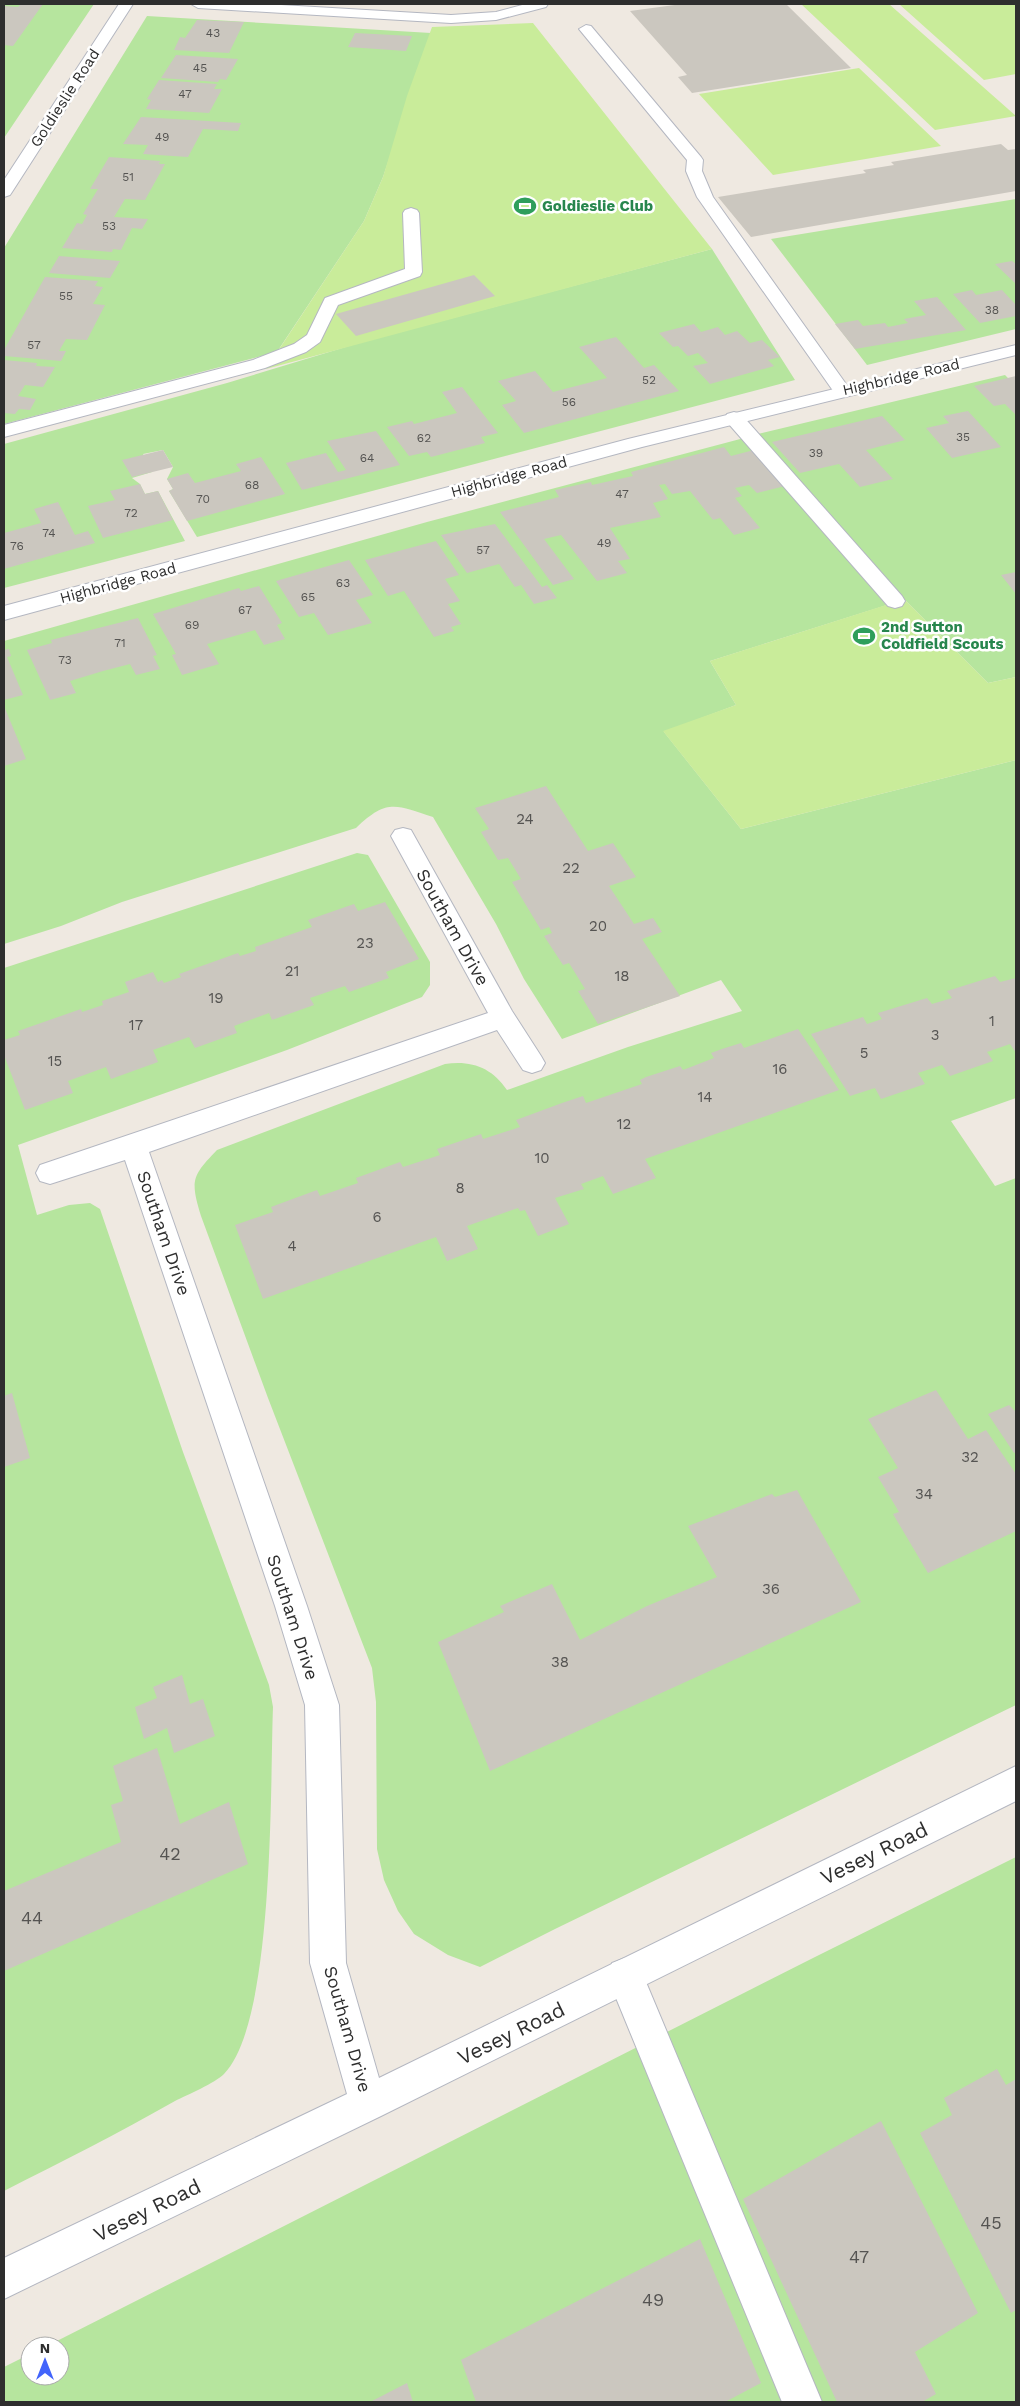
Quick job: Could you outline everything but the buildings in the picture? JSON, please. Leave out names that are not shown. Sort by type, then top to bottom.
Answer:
[{"type":"street","name":"Goldieslie Road","points":[[4,192],[126,4]]},
{"type":"street","points":[[198,4],[451,19],[496,16],[541,4]]},
{"type":"street","points":[[586,29],[695,160],[694,171],[705,196],[842,391]]},
{"type":"street","points":[[4,431],[259,364],[300,348],[314,338],[331,302],[414,272],[411,213]]},
{"type":"street","name":"Highbridge Road","points":[[4,613],[734,418],[1016,350]]},
{"type":"street","points":[[734,418],[895,601]]},
{"type":"street","name":"Southam Drive","points":[[403,836],[503,1018],[532,1064]]},
{"type":"street","points":[[50,1172],[134,1146],[503,1018]]},
{"type":"street","name":"Southam Drive","points":[[134,1146],[291,1606],[322,1705],[328,1963],[368,2103]]},
{"type":"street","name":"Vesey Road","points":[[4,2279],[368,2103],[1016,1783]]},
{"type":"street","points":[[625,1976],[802,2402]]},
{"type":"green space","points":[[4,4],[94,4],[4,138]]},
{"type":"green space","points":[[801,4],[889,4],[1016,116],[935,130]]},
{"type":"green space","points":[[899,4],[1016,4],[1016,74],[984,80]]},
{"type":"green space","points":[[147,16],[431,33],[383,177],[364,221],[277,352],[4,424],[4,248]]},
{"type":"green space","name":"Goldieslie Club","points":[[533,23],[712,249],[266,369],[364,221],[383,177],[407,96],[432,27]]},
{"type":"green space","points":[[859,68],[941,146],[773,175],[699,94]]},
{"type":"green space","points":[[1016,199],[1016,329],[867,365],[771,239]]},
{"type":"green space","points":[[712,249],[795,380],[197,537],[169,491],[173,489],[167,479],[173,467],[163,450],[143,454],[152,472],[132,478],[140,484],[145,494],[158,491],[185,541],[4,588],[4,444],[227,383],[362,342]]},
{"type":"green space","points":[[1005,375],[1016,386],[1016,677],[988,683],[905,600],[758,434]]},
{"type":"green space","points":[[744,438],[887,605],[710,661],[736,705],[664,732],[741,829],[1016,760],[1016,1098],[951,1121],[995,1186],[1016,1178],[1016,1705],[480,1967],[448,1955],[414,1934],[398,1911],[384,1880],[377,1849],[376,1702],[372,1668],[268,1398],[201,1216],[195,1194],[195,1179],[202,1166],[217,1150],[445,1064],[464,1063],[481,1067],[495,1076],[507,1090],[628,1047],[742,1011],[721,980],[562,1039],[524,979],[496,924],[433,817],[401,807],[384,808],[367,818],[356,828],[122,902],[61,926],[4,944],[4,641],[427,522]]},
{"type":"green space","name":"2nd Sutton Coldfield Scouts","points":[[769,446],[905,600],[988,683],[1016,677],[1016,760],[741,829],[663,731],[736,705],[710,661],[886,605],[785,486]]},
{"type":"green space","points":[[357,853],[368,855],[430,962],[430,985],[422,997],[287,1050],[18,1145],[37,1215],[69,1205],[90,1203],[100,1209],[183,1452],[269,1685],[273,1707],[270,1843],[261,1955],[253,2005],[241,2046],[224,2074],[201,2089],[4,2191],[4,968]]},
{"type":"green space","points":[[1016,1857],[1016,2402],[4,2402],[4,2367],[20,2359],[20,2386],[70,2386],[70,2336],[67,2336]]},
{"type":"place","name":"Goldieslie Club","points":[[525,206]]},
{"type":"place","name":"2nd Sutton Coldfield Scouts","points":[[864,636]]}]
